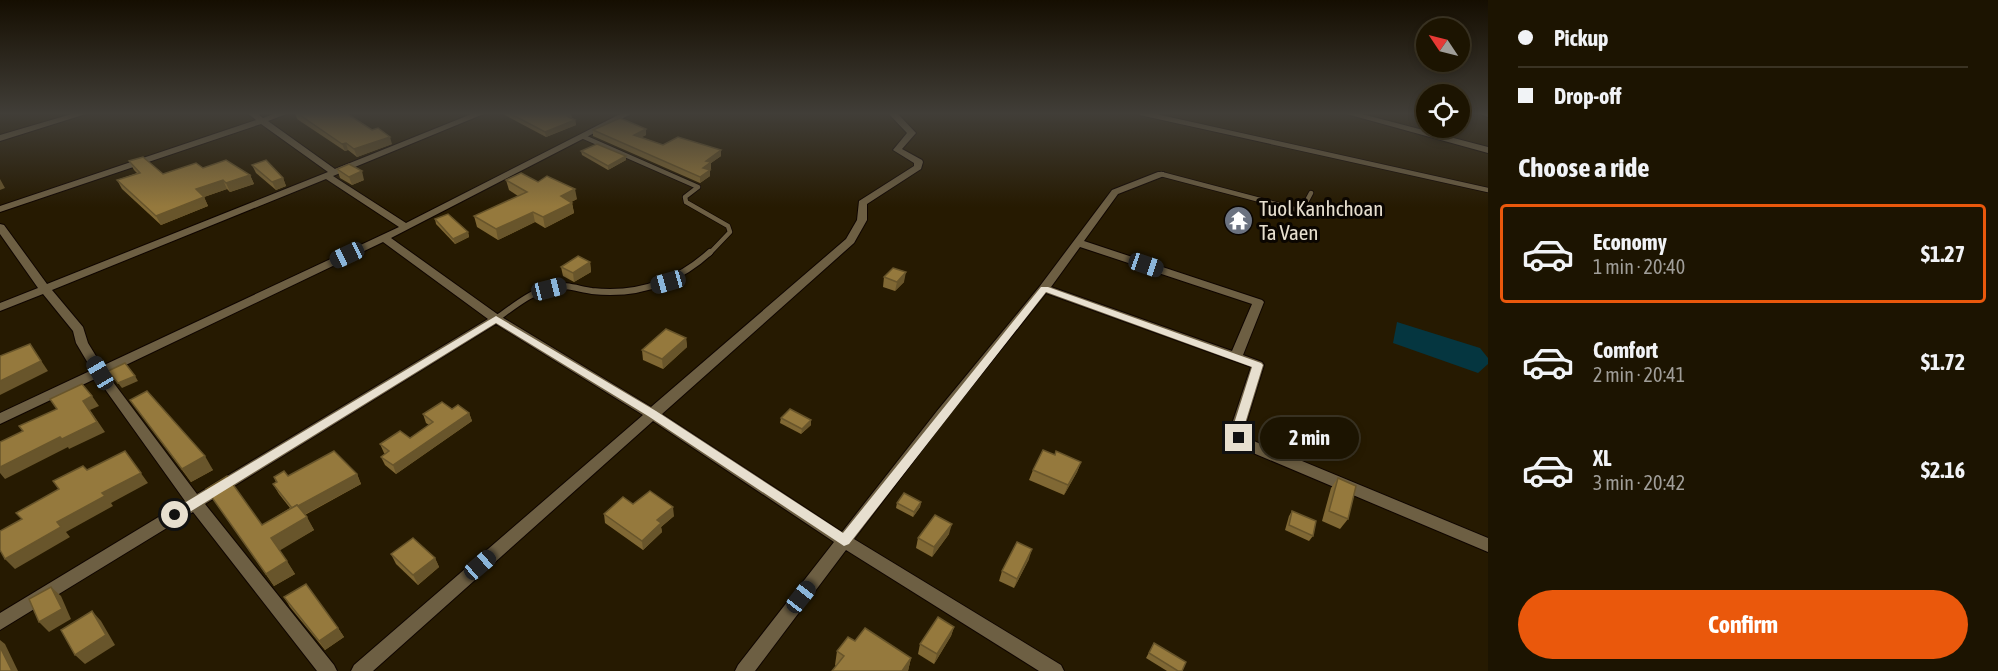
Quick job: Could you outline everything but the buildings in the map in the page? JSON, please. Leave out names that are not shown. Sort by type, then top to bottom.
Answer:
[{"type":"street","points":[[0,209],[193,144]]},
{"type":"street","points":[[292,144],[331,175],[406,227]]},
{"type":"street","points":[[0,307],[406,144]]},
{"type":"street","points":[[0,419],[384,238],[569,144]]},
{"type":"street","points":[[360,671],[850,241],[862,220],[862,203],[918,167],[919,162],[897,150],[902,144]]},
{"type":"street","points":[[1468,144],[1488,150]]},
{"type":"street","points":[[744,671],[1079,243],[1115,192],[1161,174]]},
{"type":"street","points":[[0,227],[45,289],[79,330],[82,343],[100,373],[195,503],[328,671]]},
{"type":"street","points":[[384,238],[496,319],[652,414],[844,541],[1055,671]]},
{"type":"street","points":[[1079,243],[1258,302],[1236,357]]},
{"type":"street","points":[[1044,288],[1258,365],[1237,430],[1239,438],[1251,446],[1341,485],[1488,544]]},
{"type":"street","points":[[0,622],[496,319]]},
{"type":"lane","points":[[496,319],[537,292],[561,286],[595,291],[621,291],[640,290],[668,282],[704,260],[730,232],[728,226],[686,202],[685,197],[698,188],[603,144]]},
{"type":"lane","points":[[1282,144],[1488,190]]},
{"type":"lane","points":[[1161,174],[1298,210],[1303,208],[1311,193]]},
{"type":"water","points":[[1397,322],[1480,348],[1488,358],[1488,364],[1478,373],[1393,343]]},
{"type":"place","name":"Tuol Kanhchoan Ta Vaen","points":[[1238,220]]},
{"type":"route","points":[[175,515],[496,319],[652,414],[844,541],[942,414],[985,364],[1044,288],[1258,365],[1237,430],[1239,438]]}]
